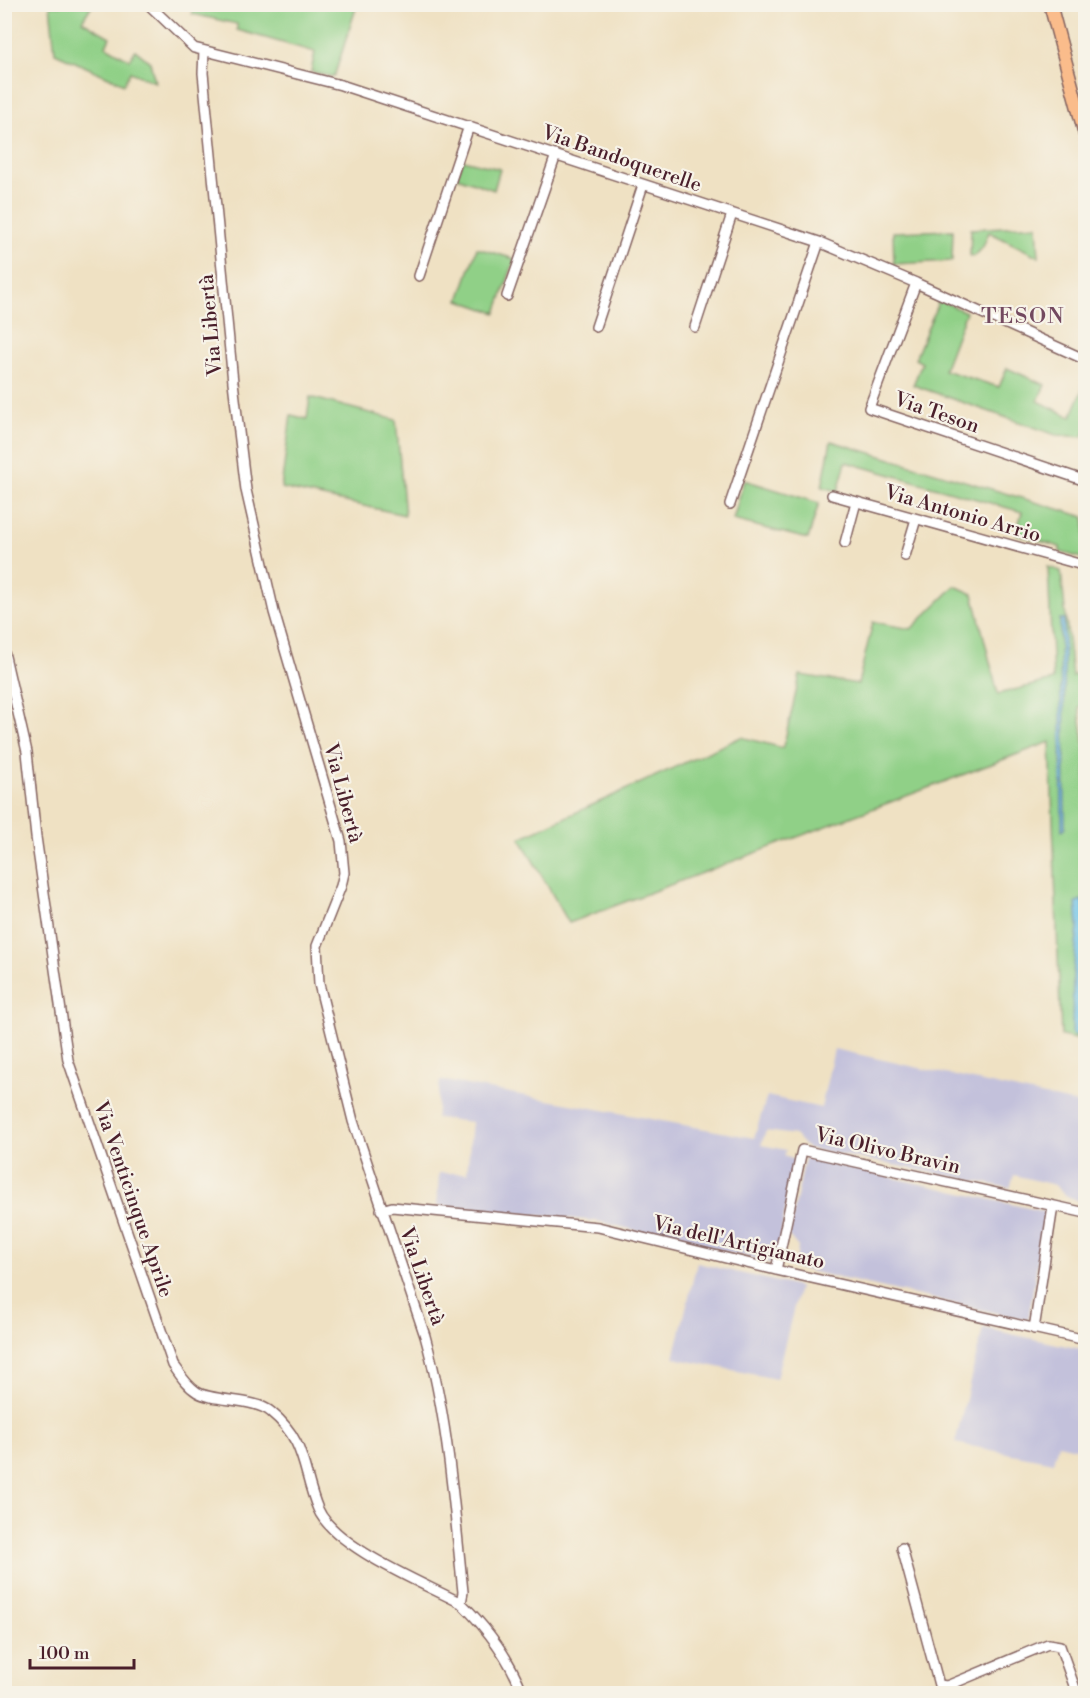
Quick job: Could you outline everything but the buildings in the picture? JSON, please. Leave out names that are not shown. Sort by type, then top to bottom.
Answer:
[{"type":"main road","points":[[1050,4],[1086,138]]},
{"type":"street","name":"Via Bandoquerelle","points":[[148,4],[194,48],[332,82],[819,242],[1086,360]]},
{"type":"street","name":"Via Libertà","points":[[204,51],[203,73],[233,382],[246,490],[274,612],[341,841],[343,857],[344,873],[341,886],[317,946],[319,984],[353,1121],[433,1366],[451,1486],[463,1592],[461,1603]]},
{"type":"street","points":[[419,276],[469,126]]},
{"type":"street","points":[[507,296],[556,155]]},
{"type":"street","points":[[596,327],[643,184]]},
{"type":"street","points":[[695,327],[732,214]]},
{"type":"street","points":[[730,504],[819,242]]},
{"type":"street","name":"Via Teson","points":[[916,283],[869,408],[1086,482]]},
{"type":"street","name":"Via Antonio Arrio","points":[[832,495],[1086,566]]},
{"type":"street","points":[[845,543],[856,502]]},
{"type":"street","points":[[905,556],[916,519]]},
{"type":"street","name":"Via Venticinque Aprile","points":[[5,655],[27,752],[68,1060],[173,1365],[184,1381],[198,1393],[269,1409],[286,1425],[296,1440],[318,1510],[334,1530],[356,1549],[461,1603],[474,1615],[500,1648],[523,1694]]},
{"type":"street","name":"Via Olivo Bravin","points":[[776,1270],[802,1150],[1086,1213]]},
{"type":"street","points":[[1034,1329],[1053,1206]]},
{"type":"street","name":"Via dell'Artigianato","points":[[381,1210],[392,1207],[598,1227],[1086,1340]]},
{"type":"street","points":[[902,1548],[939,1685],[947,1686],[1048,1644],[1053,1644],[1060,1646],[1077,1694]]},
{"type":"shaded area","points":[[834,1049],[1085,1105],[1085,1202],[1069,1198],[1055,1185],[1014,1175],[1010,1188],[807,1148],[795,1135],[766,1131],[761,1145],[786,1150],[784,1156],[795,1160],[775,1264],[597,1221],[437,1206],[439,1173],[467,1173],[472,1122],[436,1118],[440,1080],[754,1138],[767,1096],[821,1108]]},
{"type":"shaded area","points":[[805,1158],[1046,1212],[1028,1320],[795,1268],[798,1247],[789,1236]]},
{"type":"shaded area","points":[[697,1263],[799,1287],[776,1379],[674,1358]]},
{"type":"shaded area","points":[[983,1328],[1085,1350],[1085,1450],[1058,1444],[1053,1462],[955,1443]]},
{"type":"green space","points":[[192,4],[357,5],[334,77],[311,72],[315,52],[237,30],[237,24],[192,14]]},
{"type":"green space","points":[[50,5],[92,5],[82,21],[110,37],[106,46],[130,60],[135,50],[150,62],[155,82],[130,72],[124,84],[55,53]]},
{"type":"green space","points":[[463,160],[500,169],[494,190],[457,177]]},
{"type":"green space","points":[[1037,225],[1039,257],[989,232],[983,247],[975,256],[970,256],[971,229]]},
{"type":"green space","points":[[953,230],[952,261],[894,264],[893,232]]},
{"type":"green space","points":[[477,248],[515,259],[496,313],[459,300]]},
{"type":"green space","points":[[939,300],[966,312],[944,370],[999,387],[1007,368],[1045,385],[1038,401],[1071,417],[1085,384],[1086,430],[1083,437],[1056,435],[913,385],[922,363],[915,359]]},
{"type":"green space","points":[[310,397],[396,420],[405,515],[281,488],[291,415],[307,419]]},
{"type":"green space","points":[[831,441],[1085,517],[1085,559],[1060,552],[1060,547],[1016,534],[1022,512],[846,462],[838,491],[822,487]]},
{"type":"green space","points":[[744,480],[819,503],[808,539],[733,520]]},
{"type":"green space","points":[[1048,567],[1061,571],[1072,676],[1085,671],[1085,704],[1079,707],[1086,755],[1085,1041],[1061,1036],[1050,742],[569,923],[520,838],[741,737],[783,748],[800,675],[858,684],[873,622],[911,629],[955,586],[973,594],[998,694],[1053,680]]},
{"type":"water","points":[[1060,619],[1064,619],[1065,828],[1062,830]]},
{"type":"water","points":[[1082,900],[1086,912],[1085,1038],[1072,1034],[1073,974],[1078,926],[1076,902]]},
{"type":"waterway","points":[[1060,4],[1063,16]]},
{"type":"district","name":"TESON","points":[[1023,315]]}]
